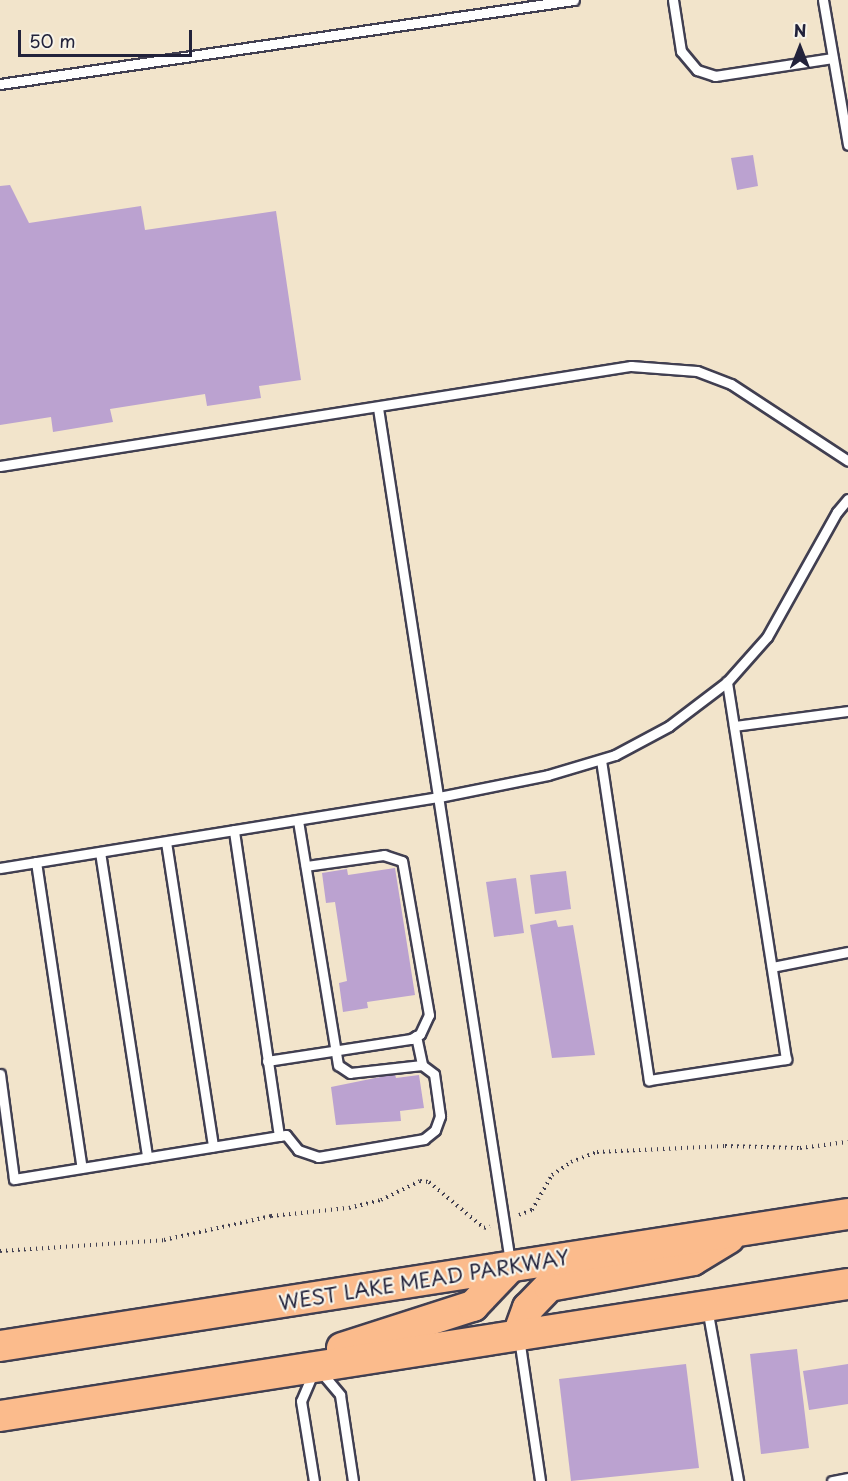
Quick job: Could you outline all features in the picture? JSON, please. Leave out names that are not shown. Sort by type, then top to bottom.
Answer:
[{"type":"main road","name":"WEST LAKE MEAD PARKWAY","points":[[0,1346],[848,1214]]},
{"type":"main road","points":[[518,1335],[528,1308],[549,1286],[693,1260],[739,1231]]},
{"type":"main road","points":[[245,1378],[473,1306],[510,1267]]},
{"type":"main road","points":[[0,1416],[848,1284]]},
{"type":"lane","points":[[0,84],[574,0]]},
{"type":"lane","points":[[673,0],[681,51],[697,70],[715,76],[833,58]]},
{"type":"lane","points":[[823,0],[848,145]]},
{"type":"lane","points":[[0,466],[632,366],[697,371],[731,384],[848,461]]},
{"type":"lane","points":[[378,408],[510,1267]]},
{"type":"lane","points":[[0,868],[439,797],[548,776],[601,760],[669,726],[728,682],[767,637],[837,512],[848,499]]},
{"type":"lane","points":[[601,760],[649,1080],[786,1059],[728,682]]},
{"type":"lane","points":[[734,726],[848,711]]},
{"type":"lane","points":[[298,820],[338,1065],[350,1073],[422,1065]]},
{"type":"lane","points":[[234,830],[279,1136]]},
{"type":"lane","points":[[166,842],[213,1146]]},
{"type":"lane","points":[[100,852],[147,1157]]},
{"type":"lane","points":[[0,1074],[14,1179],[286,1134],[298,1150],[318,1157],[424,1139],[439,1124],[441,1105],[434,1074],[422,1065],[416,1036],[429,1015],[402,861],[384,855],[306,866]]},
{"type":"lane","points":[[36,862],[82,1168]]},
{"type":"lane","points":[[772,967],[848,952]]},
{"type":"lane","points":[[267,1061],[416,1036]]},
{"type":"lane","points":[[707,1306],[738,1481]]},
{"type":"lane","points":[[518,1335],[540,1481]]},
{"type":"lane","points":[[314,1481],[301,1401],[316,1367],[340,1395],[353,1481]]},
{"type":"lane","points":[[832,1481],[848,1478]]},
{"type":"path","points":[[0,1251],[164,1240],[271,1216],[349,1208],[381,1200],[420,1181],[429,1182],[484,1228],[532,1210],[552,1175],[571,1162],[597,1152],[725,1146],[800,1148],[848,1142]]},
{"type":"building","points":[[753,155],[758,186],[737,190],[731,158]]},
{"type":"building","points":[[10,185],[29,223],[141,206],[145,230],[276,211],[301,380],[259,386],[261,398],[207,406],[205,394],[110,409],[113,422],[53,432],[51,417],[0,425],[0,186]]},
{"type":"building","points":[[395,868],[415,995],[367,1002],[368,1008],[343,1012],[339,983],[347,981],[335,902],[326,903],[322,873],[347,869],[348,875]]},
{"type":"building","points":[[566,871],[571,909],[535,914],[530,875]]},
{"type":"building","points":[[516,878],[524,933],[494,937],[486,882]]},
{"type":"building","points":[[556,920],[558,927],[573,925],[595,1055],[552,1058],[530,925]]},
{"type":"building","points":[[395,1074],[396,1078],[419,1075],[424,1108],[400,1111],[401,1121],[336,1125],[331,1087]]},
{"type":"building","points":[[797,1349],[809,1448],[761,1454],[750,1354]]},
{"type":"building","points":[[686,1364],[699,1468],[571,1481],[559,1379]]},
{"type":"building","points":[[848,1364],[848,1404],[809,1410],[803,1371]]}]
